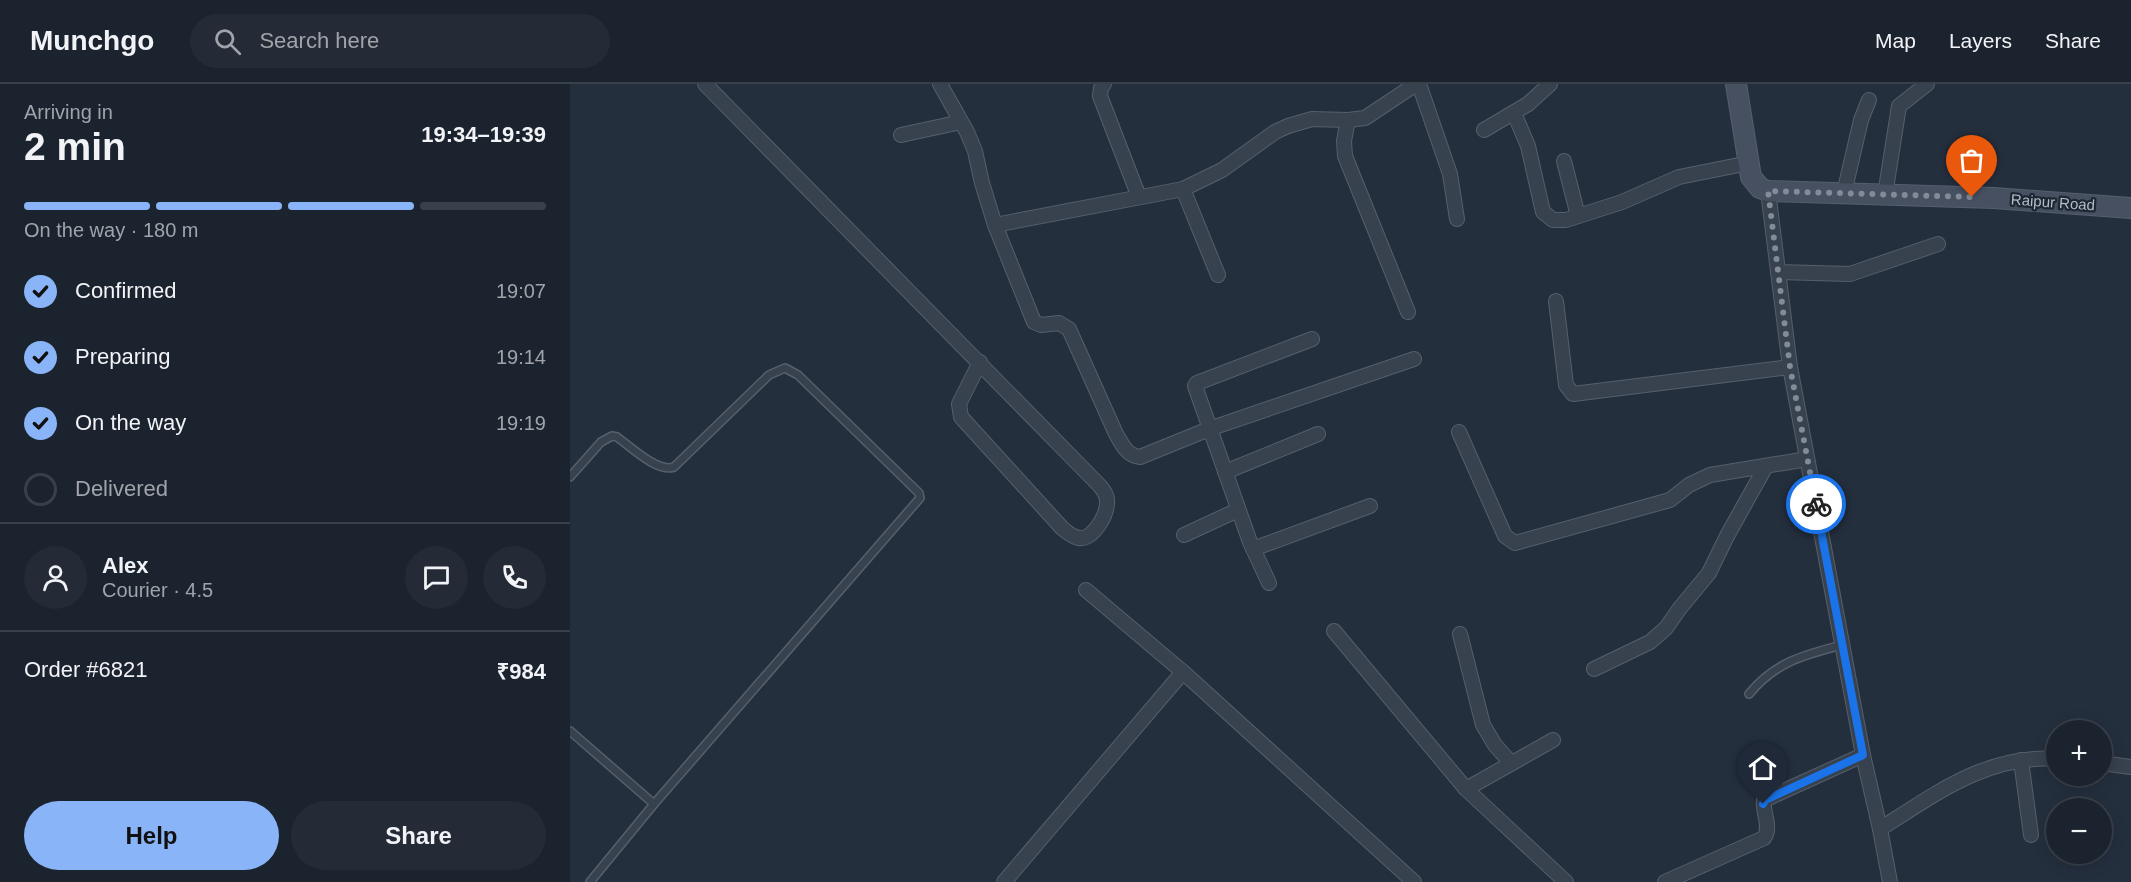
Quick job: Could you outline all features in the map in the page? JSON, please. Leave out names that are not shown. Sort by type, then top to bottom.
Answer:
[{"type":"main road","points":[[1736,84],[1751,177],[1755,184],[1768,191]]},
{"type":"main road","name":"Raipur Road","points":[[1768,191],[1994,198],[2131,208]]},
{"type":"street","points":[[705,84],[980,362],[1105,493],[1108,502],[1105,513],[1090,534],[1084,538],[1077,538],[1062,528],[961,417],[959,404],[980,362]]},
{"type":"street","points":[[940,84],[975,151],[995,225],[1032,319],[1038,324],[1059,323],[1069,329],[1116,434],[1130,454],[1140,457],[1209,429],[1414,359]]},
{"type":"street","points":[[1104,84],[1100,96],[1139,197]]},
{"type":"street","points":[[995,225],[1183,189],[1222,170],[1275,132],[1288,126],[1312,119],[1365,118],[1418,84],[1450,174],[1457,219]]},
{"type":"street","points":[[1484,130],[1534,100],[1550,84]]},
{"type":"street","points":[[1885,195],[1899,106],[1927,84]]},
{"type":"street","points":[[1844,194],[1861,120],[1869,100]]},
{"type":"street","points":[[1514,113],[1528,146],[1543,212],[1553,220],[1566,220],[1622,202],[1679,177],[1749,163]]},
{"type":"street","points":[[1348,120],[1344,141],[1345,156],[1408,312]]},
{"type":"street","points":[[901,135],[961,122]]},
{"type":"street","points":[[1564,161],[1578,216]]},
{"type":"street","points":[[1183,189],[1218,275]]},
{"type":"street","points":[[1768,191],[1790,367],[1863,755],[1880,829],[1886,878]]},
{"type":"street","points":[[1778,272],[1850,274],[1938,244]]},
{"type":"street","points":[[1556,302],[1566,385],[1573,394],[1790,367]]},
{"type":"street","points":[[1269,583],[1238,510],[1194,388],[1196,384],[1312,339]]},
{"type":"street","points":[[1459,432],[1504,536],[1515,543],[1670,500],[1689,485],[1710,475],[1807,459]]},
{"type":"street","points":[[1225,472],[1318,434]]},
{"type":"street","points":[[1594,669],[1650,642],[1666,628],[1709,573],[1766,466]]},
{"type":"street","points":[[1253,549],[1370,506]]},
{"type":"street","points":[[1184,535],[1238,510]]},
{"type":"street","points":[[1086,590],[1184,672],[1414,882]]},
{"type":"street","points":[[1334,631],[1466,789],[1566,882]]},
{"type":"street","points":[[1460,634],[1483,724],[1495,745],[1511,763]]},
{"type":"street","points":[[1004,882],[1184,672]]},
{"type":"street","points":[[1466,789],[1553,740]]},
{"type":"street","points":[[1665,882],[1764,838],[1768,829],[1764,800],[1863,755]]},
{"type":"street","points":[[1880,829],[1967,775],[2020,760],[2046,758]]},
{"type":"street","points":[[2020,760],[2031,836]]},
{"type":"street","points":[[2112,764],[2131,767]]},
{"type":"lane","points":[[570,477],[604,439],[612,436],[617,437],[657,466],[669,469],[674,467],[769,375],[785,368],[798,375],[920,496],[918,504],[654,804],[590,882]]},
{"type":"lane","points":[[1749,694],[1769,673],[1786,663],[1809,653],[1842,645]]},
{"type":"lane","points":[[570,731],[654,804]]},
{"type":"way so far","points":[[1816,504],[1790,367],[1768,191],[1972,197]]},
{"type":"route","points":[[1763,804],[1765,800],[1863,755],[1816,504]]}]
